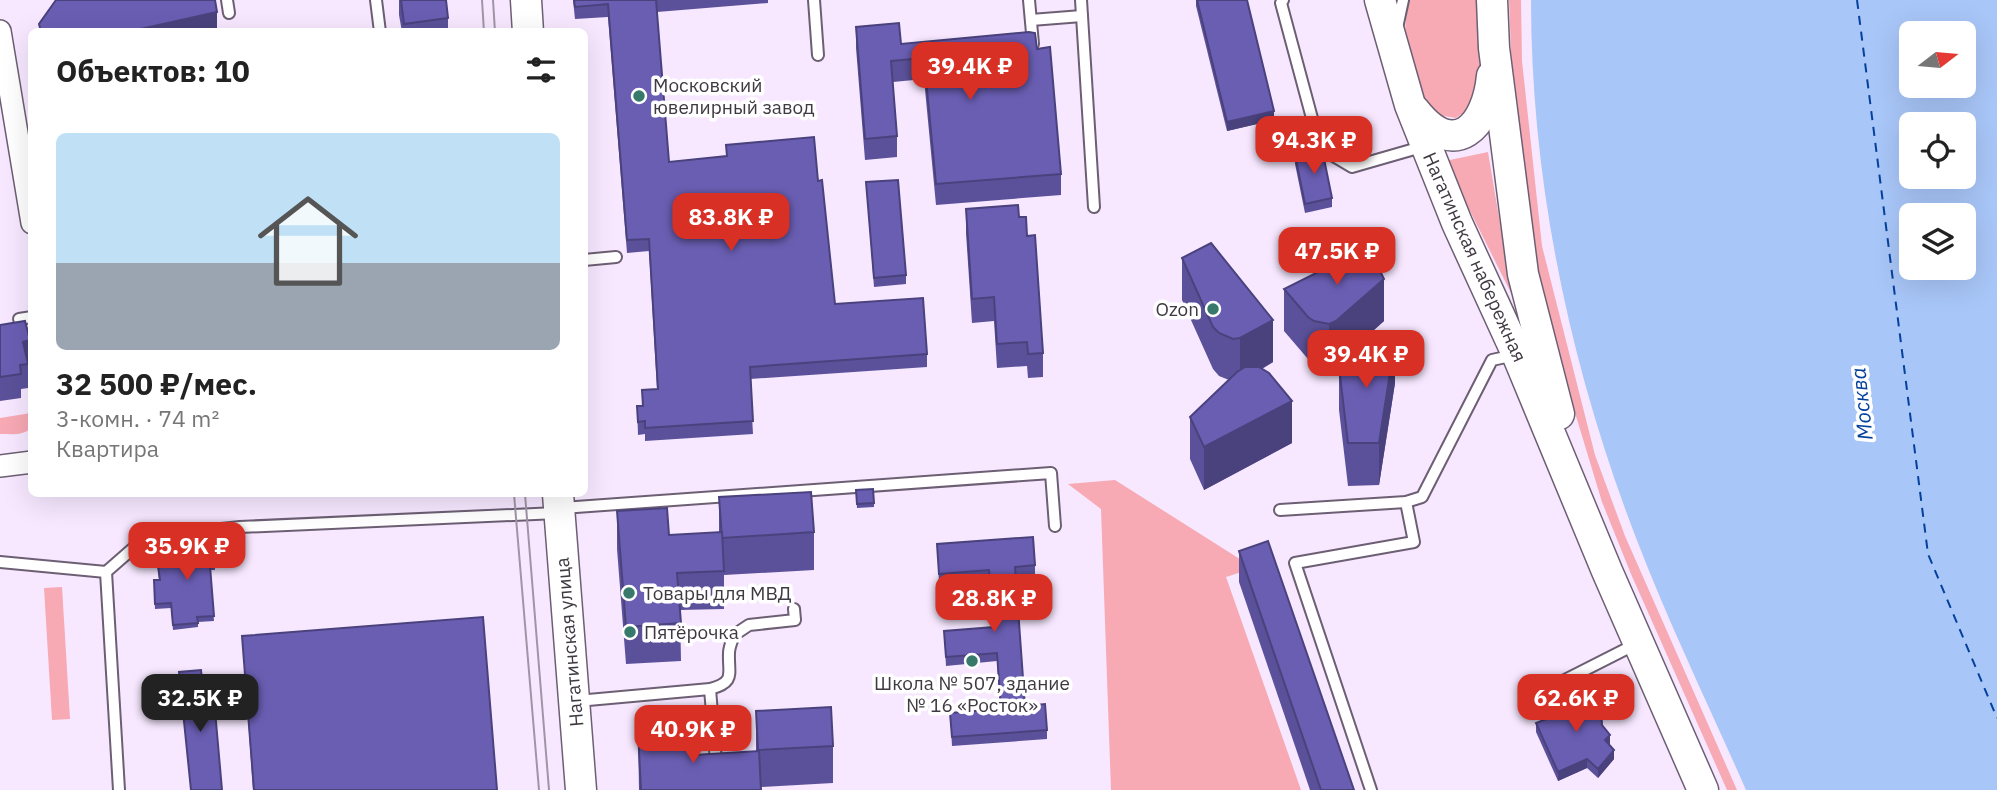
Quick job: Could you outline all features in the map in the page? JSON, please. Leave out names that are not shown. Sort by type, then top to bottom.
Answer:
[{"type":"main road","points":[[526,0],[528,28]]},
{"type":"main road","name":"Нагатинская набережная","points":[[1380,0],[1410,105],[1457,223],[1517,354],[1698,787]]},
{"type":"main road","name":"Нагатинская набережная","points":[[1492,0],[1494,48],[1523,274],[1583,509]]},
{"type":"main road","points":[[1410,105],[1434,130],[1446,135],[1468,131],[1478,123],[1485,111],[1494,48]]},
{"type":"main road","name":"Нагатинская улица","points":[[559,505],[581,790]]},
{"type":"street","points":[[0,31],[27,162]]},
{"type":"street","points":[[0,466],[28,462]]},
{"type":"lane","points":[[227,0],[229,13]]},
{"type":"lane","points":[[376,0],[380,28]]},
{"type":"lane","points":[[814,0],[818,55]]},
{"type":"lane","points":[[1029,0],[1033,47]]},
{"type":"lane","points":[[1081,0],[1094,207]]},
{"type":"lane","points":[[1283,0],[1281,4],[1320,148],[1352,167],[1426,146]]},
{"type":"lane","points":[[1394,50],[1403,0]]},
{"type":"lane","points":[[1031,20],[1082,16]]},
{"type":"lane","points":[[588,260],[616,257]]},
{"type":"lane","points":[[19,319],[28,318]]},
{"type":"lane","points":[[1280,510],[1406,502],[1422,497],[1492,360],[1517,354]]},
{"type":"lane","points":[[0,562],[106,572],[146,537],[240,527],[1051,473],[1055,526]]},
{"type":"lane","points":[[1371,790],[1295,564],[1414,542],[1406,502]]},
{"type":"lane","points":[[106,572],[119,790]]},
{"type":"lane","points":[[575,701],[710,690],[724,686],[730,676],[729,651],[734,635],[749,625],[795,620],[794,609]]},
{"type":"lane","points":[[1548,720],[1556,691],[1563,681],[1639,643]]},
{"type":"lane","points":[[710,690],[716,761]]},
{"type":"shaded area","points":[[1408,0],[1477,0],[1482,81],[1473,104],[1456,118],[1438,115],[1423,104],[1404,39]]},
{"type":"shaded area","points":[[1509,0],[1521,0],[1522,61],[1542,246],[1595,455],[1625,536],[1737,790],[1727,790],[1631,574],[1602,502],[1553,340],[1536,266],[1513,101]]},
{"type":"shaded area","points":[[1488,152],[1512,295],[1445,161]]},
{"type":"shaded area","points":[[28,413],[28,431],[0,434],[0,418]]},
{"type":"shaded area","points":[[1115,480],[1254,568],[1226,577],[1301,790],[1111,790],[1101,509],[1068,484]]},
{"type":"shaded area","points":[[62,587],[70,719],[52,720],[44,588]]},
{"type":"water","name":"Москва","points":[[1531,0],[1997,0],[1997,790],[1746,790],[1650,574],[1614,478],[1593,411],[1559,276],[1538,138]]},
{"type":"building","points":[[56,0],[215,0],[217,12],[145,28],[40,28],[39,24]]},
{"type":"building","points":[[401,0],[446,0],[448,18],[404,24]]},
{"type":"building","points":[[574,0],[656,0],[669,162],[727,156],[726,145],[814,137],[818,181],[822,180],[835,304],[923,298],[927,354],[750,367],[753,421],[645,428],[645,421],[638,422],[637,406],[643,406],[642,390],[658,389],[649,239],[627,240],[608,4],[575,7]]},
{"type":"building","points":[[1197,0],[1247,0],[1274,111],[1227,122]]},
{"type":"building","points":[[899,23],[901,44],[1035,33],[1037,49],[1050,47],[1061,174],[936,184],[924,58],[891,61],[897,136],[865,139],[856,27]]},
{"type":"building","points":[[1322,149],[1332,198],[1305,204],[1295,155]]},
{"type":"building","points":[[898,180],[906,275],[874,278],[866,182]]},
{"type":"building","points":[[1018,205],[1019,217],[1026,217],[1027,236],[1035,235],[1043,353],[1028,354],[1027,342],[997,344],[994,297],[972,299],[966,209]]},
{"type":"building","points":[[1211,243],[1273,320],[1240,338],[1233,339],[1213,327],[1182,258]]},
{"type":"building","points":[[1368,247],[1384,279],[1336,321],[1329,324],[1314,321],[1284,289]]},
{"type":"building","points":[[25,321],[28,341],[23,342],[28,364],[20,365],[21,374],[0,377],[0,325]]},
{"type":"building","points":[[1395,341],[1379,443],[1348,443],[1339,367],[1341,359],[1347,351],[1356,346]]},
{"type":"building","points":[[1245,367],[1259,367],[1269,373],[1292,401],[1204,447],[1190,417]]},
{"type":"building","points":[[873,489],[874,503],[857,504],[856,490]]},
{"type":"building","points":[[811,492],[814,532],[722,538],[719,497]]},
{"type":"building","points":[[667,508],[669,535],[722,532],[724,571],[677,573],[681,623],[626,627],[617,511]]},
{"type":"building","points":[[1033,537],[1035,565],[1015,567],[1025,706],[1045,704],[1047,730],[952,737],[950,713],[1001,709],[997,653],[946,657],[944,631],[994,627],[989,570],[939,574],[937,544]]},
{"type":"building","points":[[213,539],[215,566],[210,566],[214,616],[197,617],[198,623],[173,625],[171,603],[155,604],[154,580],[160,580],[156,552],[188,549],[188,541]]},
{"type":"building","points":[[1268,541],[1354,790],[1321,790],[1239,551]]},
{"type":"building","points":[[483,617],[497,790],[254,790],[242,636]]},
{"type":"building","points":[[201,670],[204,700],[214,699],[222,790],[191,790],[179,672]]},
{"type":"building","points":[[1591,697],[1591,704],[1601,710],[1602,725],[1610,735],[1605,740],[1614,750],[1598,769],[1587,759],[1558,772],[1536,723],[1554,716],[1560,698]]},
{"type":"building","points":[[831,707],[833,746],[758,750],[756,711]]},
{"type":"building","points":[[692,728],[693,755],[759,751],[761,790],[641,790],[638,731]]},
{"type":"ferry route","points":[[1857,0],[1928,554],[1997,718]]},
{"type":"tram line","points":[[482,0],[484,28]]},
{"type":"tram line","points":[[493,0],[495,28]]},
{"type":"tram line","points":[[514,497],[539,790]]},
{"type":"tram line","points":[[525,497],[549,790]]},
{"type":"place","name":"Московский ювелирный завод","points":[[639,96]]},
{"type":"place","name":"Ozon","points":[[1213,309]]},
{"type":"place","name":"Товары для МВД","points":[[629,593]]},
{"type":"place","name":"Пятёрочка","points":[[630,632]]},
{"type":"place","name":"Школа № 507, здание № 16 «Росток»","points":[[972,661]]}]
